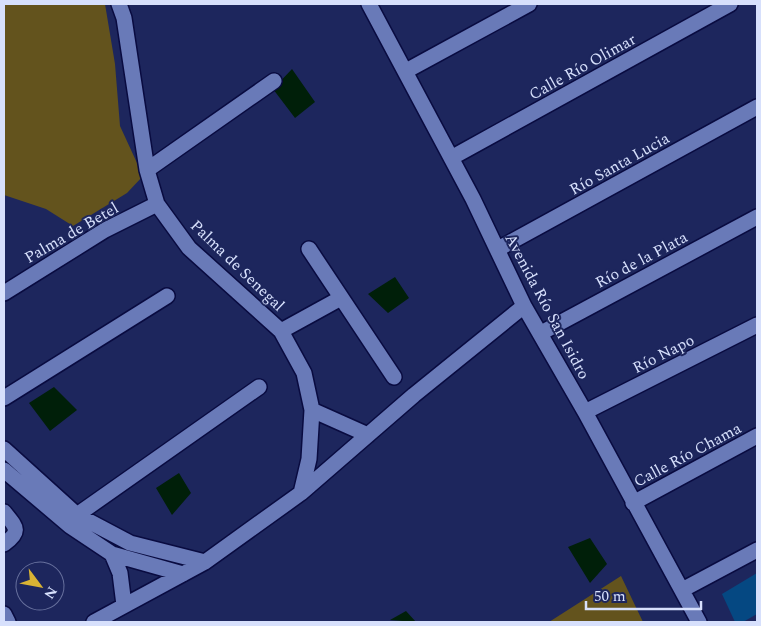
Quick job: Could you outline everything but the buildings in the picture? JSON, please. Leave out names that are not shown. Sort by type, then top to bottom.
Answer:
[{"type":"street","name":"Palma de Senegal","points":[[119,4],[124,18],[147,170],[157,204],[190,248],[281,331],[304,373],[312,410],[309,459],[301,493]]},
{"type":"street","name":"Avenida Río San Isidro","points":[[369,4],[406,71],[498,249],[524,306],[585,412],[699,622]]},
{"type":"street","points":[[406,71],[529,4]]},
{"type":"street","name":"Calle Río Olimar","points":[[451,158],[730,4]]},
{"type":"street","points":[[147,170],[274,81]]},
{"type":"street","name":"Río Santa Lucia","points":[[498,249],[757,107]]},
{"type":"street","name":"Palma de Betel","points":[[4,293],[105,230],[157,204]]},
{"type":"street","name":"Río de la Plata","points":[[541,333],[757,216]]},
{"type":"street","points":[[309,249],[394,377]]},
{"type":"street","points":[[4,398],[167,296]]},
{"type":"street","points":[[281,331],[341,298]]},
{"type":"street","points":[[94,622],[204,562],[301,493],[368,434],[524,306]]},
{"type":"street","name":"Río Napo","points":[[585,412],[757,325]]},
{"type":"street","points":[[74,521],[259,387]]},
{"type":"street","points":[[312,410],[368,434]]},
{"type":"street","name":"Calle Río Chama","points":[[633,503],[757,436]]},
{"type":"street","points":[[4,449],[74,521],[112,554],[183,574]]},
{"type":"street","points":[[5,474],[74,521],[130,543],[204,562]]},
{"type":"street","points":[[4,512],[16,531],[14,536],[4,544]]},
{"type":"street","points":[[682,590],[757,550]]},
{"type":"street","points":[[112,554],[120,573],[124,605]]},
{"type":"street","points":[[4,614],[8,622]]},
{"type":"shaded area","points":[[4,4],[105,4],[115,64],[120,126],[143,176],[127,193],[73,226],[46,209],[4,195]]},
{"type":"shaded area","points":[[292,69],[315,102],[295,118],[273,89]]},
{"type":"shaded area","points":[[395,277],[409,298],[388,313],[368,294]]},
{"type":"shaded area","points":[[54,387],[77,410],[50,431],[29,403]]},
{"type":"shaded area","points":[[179,473],[191,493],[172,515],[156,488]]},
{"type":"shaded area","points":[[590,538],[607,564],[590,583],[568,547]]},
{"type":"shaded area","points":[[621,576],[643,622],[549,622]]},
{"type":"shaded area","points":[[406,611],[416,622],[390,620]]}]
